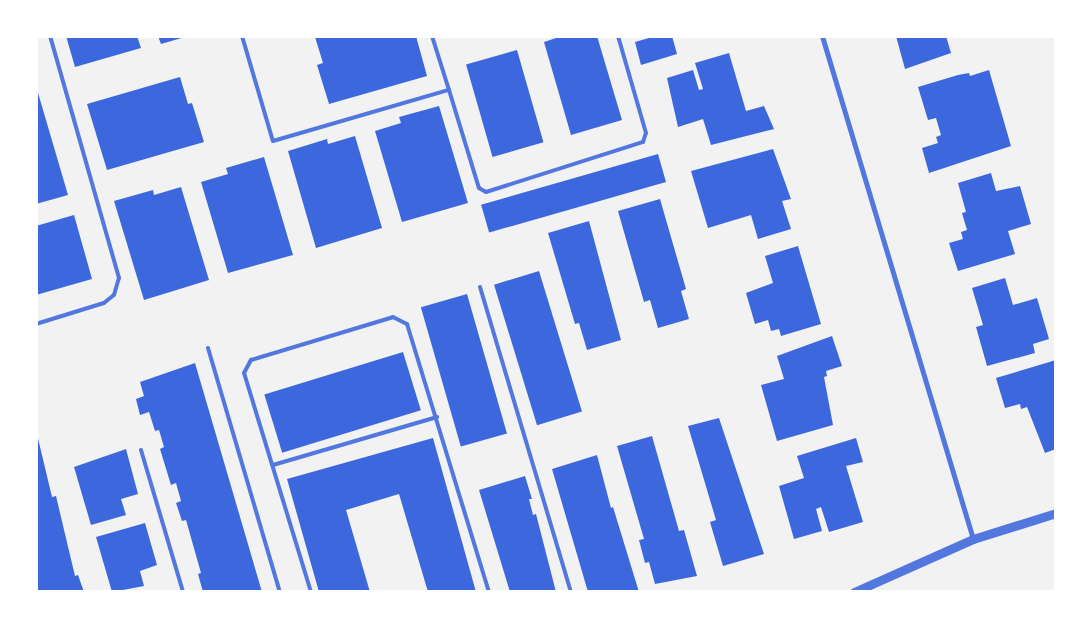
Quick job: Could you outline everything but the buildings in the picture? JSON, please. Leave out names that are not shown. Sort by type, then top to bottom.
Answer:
[{"type":"street","points":[[822,36],[973,539]]},
{"type":"street","points":[[854,592],[973,539],[1056,513]]},
{"type":"lane","points":[[36,324],[104,304],[114,295],[119,278],[50,36]]},
{"type":"lane","points":[[242,36],[273,141],[449,90]]},
{"type":"lane","points":[[432,36],[479,188],[486,192],[643,142],[646,133],[618,36]]},
{"type":"lane","points":[[480,287],[571,592]]},
{"type":"lane","points":[[312,592],[244,373],[252,360],[394,317],[407,324],[489,592]]},
{"type":"lane","points":[[208,348],[280,592]]},
{"type":"lane","points":[[273,465],[437,417]]},
{"type":"lane","points":[[141,450],[183,592]]}]
